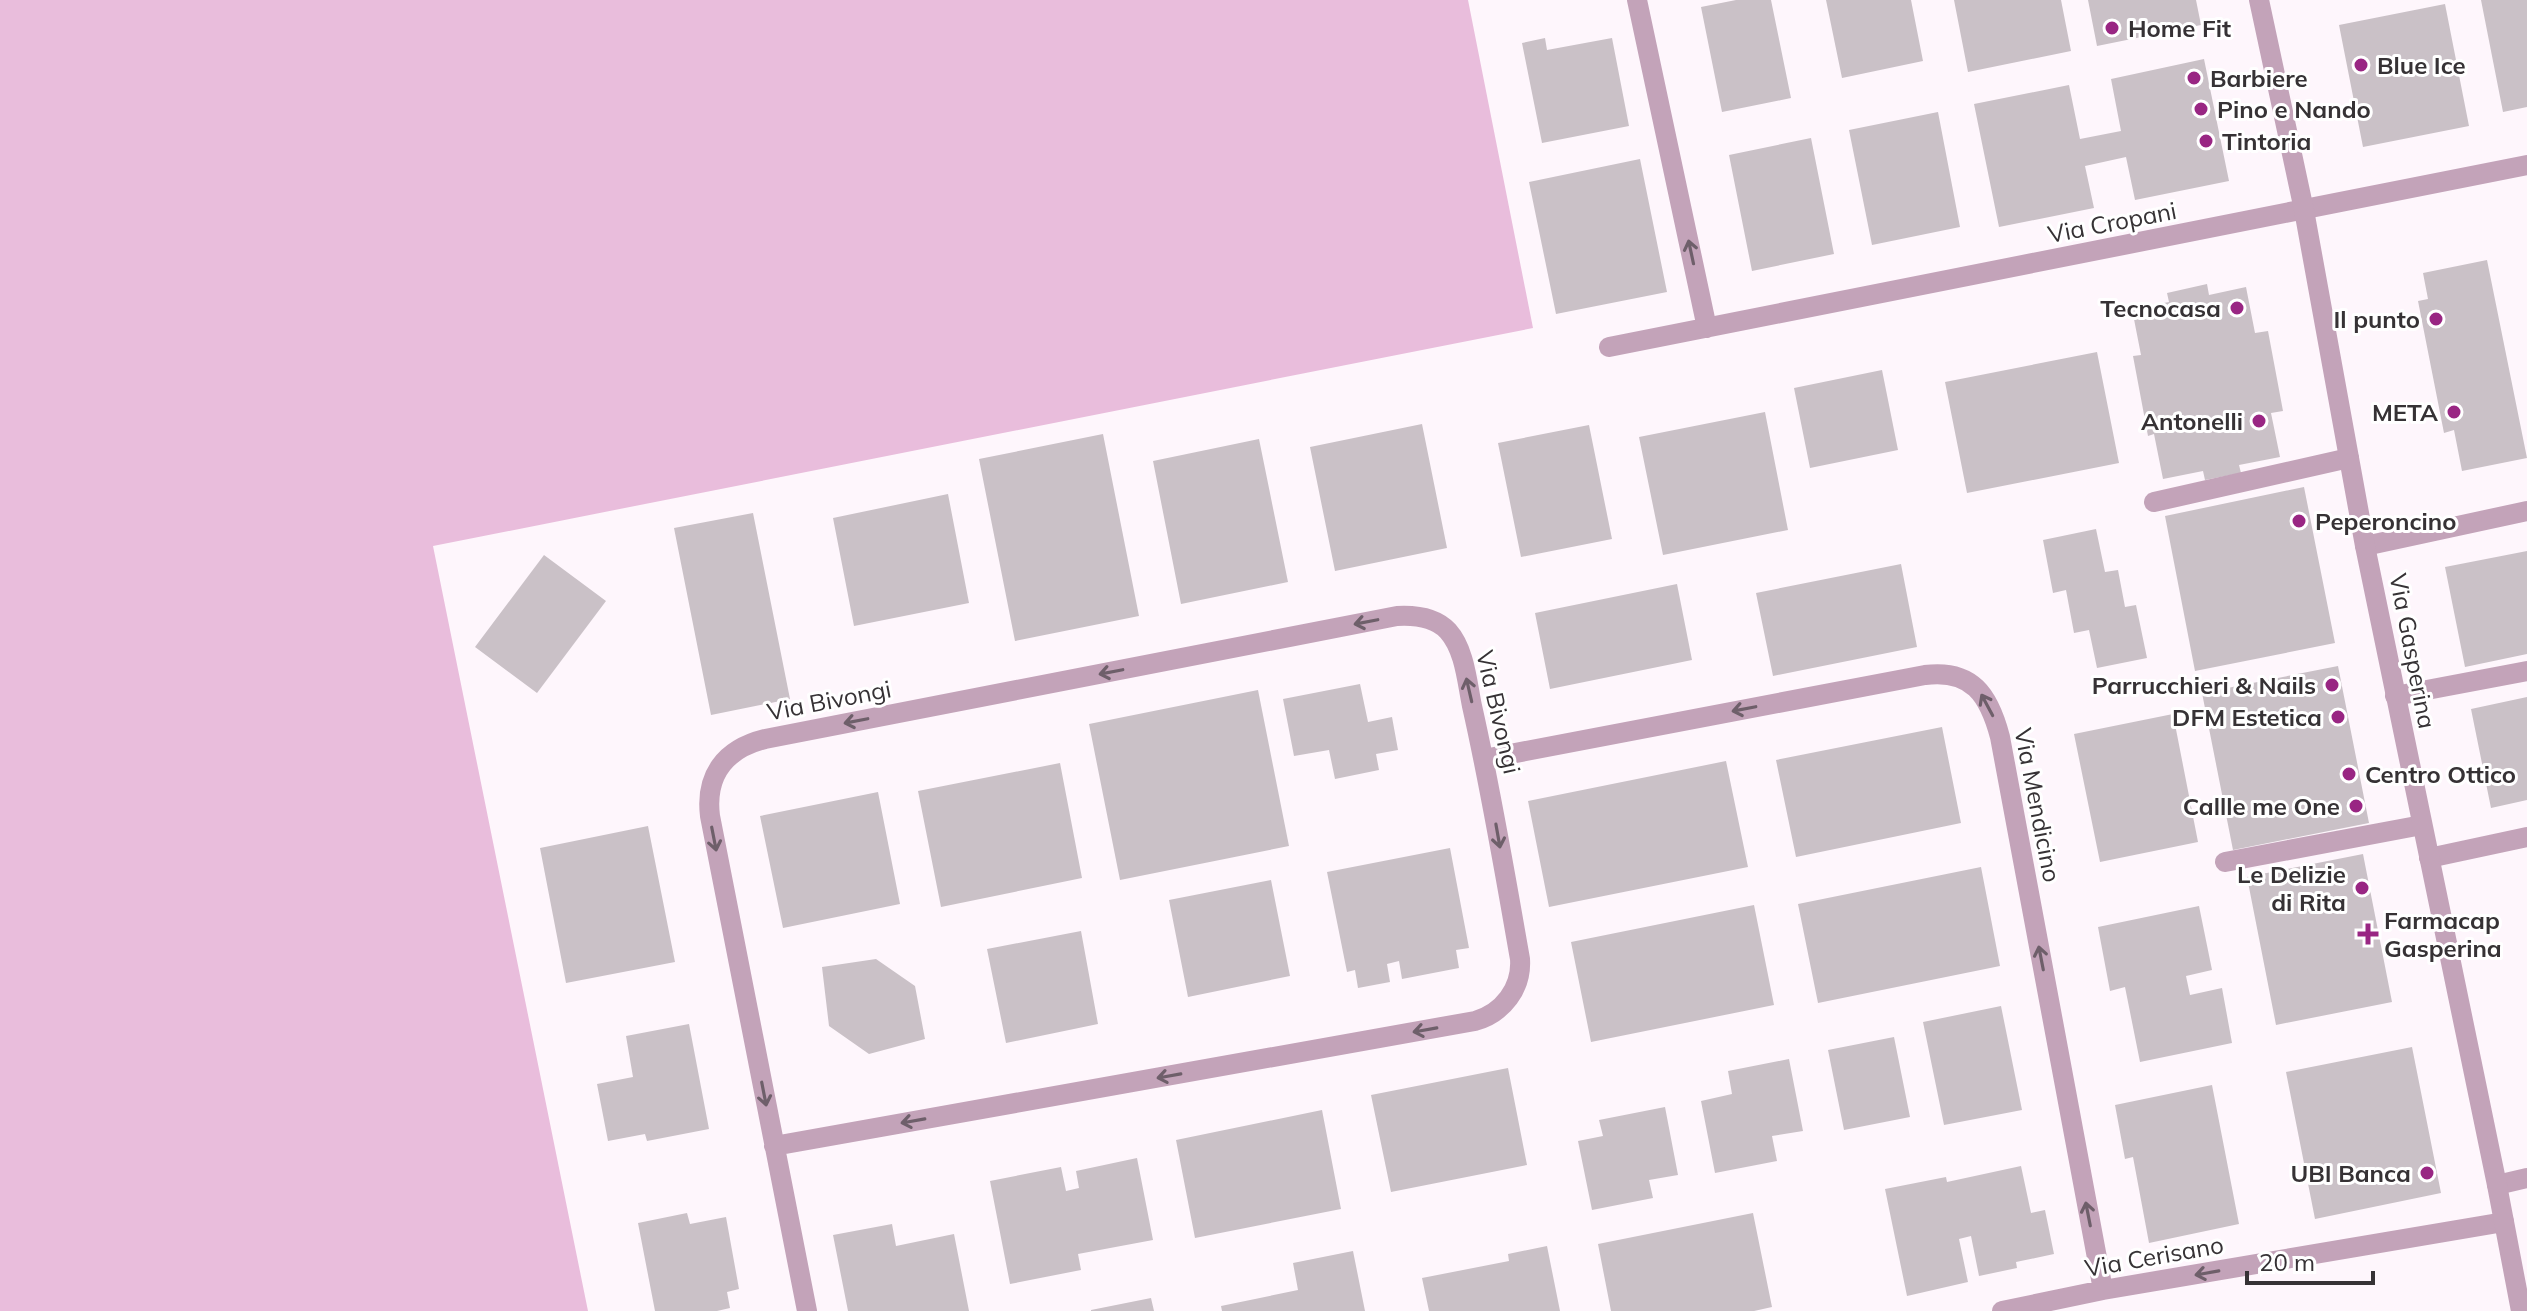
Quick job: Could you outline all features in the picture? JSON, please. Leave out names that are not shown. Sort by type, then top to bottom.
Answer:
[{"type":"street","points":[[1637,0],[1707,328]]},
{"type":"street","name":"Via Gasperina","points":[[2259,0],[2304,210],[2365,546],[2521,1311]]},
{"type":"street","name":"Via Cropani","points":[[1609,347],[2527,165]]},
{"type":"street","points":[[2154,502],[2349,458]]},
{"type":"street","points":[[2365,546],[2527,511]]},
{"type":"street","name":"Via Bivongi","points":[[774,1146],[1475,1021],[1492,1014],[1516,988],[1521,970],[1484,759],[1463,664],[1455,642],[1442,626],[1419,616],[1408,616],[765,739],[744,745],[721,764],[708,794],[709,805],[774,1146],[807,1311]]},
{"type":"street","points":[[2395,696],[2527,671]]},
{"type":"street","name":"Via Mendicino","points":[[1484,759],[1925,675],[1949,674],[1962,677],[1974,685],[1991,709],[2000,737],[2103,1290]]},
{"type":"street","points":[[2225,862],[2422,825]]},
{"type":"street","points":[[2429,858],[2527,837]]},
{"type":"street","points":[[2497,1185],[2527,1178]]},
{"type":"street","name":"Via Cerisano","points":[[2002,1311],[2103,1290],[2504,1222]]},
{"type":"shaded area","points":[[0,0],[1468,0],[1533,328],[433,546],[588,1311],[0,1311]]},
{"type":"building","points":[[1736,0],[1771,0],[1791,98],[1722,112],[1701,7]]},
{"type":"building","points":[[1826,0],[1911,0],[1923,61],[1842,78]]},
{"type":"building","points":[[1954,0],[2061,0],[2071,51],[1968,72]]},
{"type":"building","points":[[2088,0],[2196,0],[2201,25],[2097,46]]},
{"type":"building","points":[[2481,0],[2527,0],[2527,107],[2503,112]]},
{"type":"building","points":[[2445,4],[2469,126],[2363,147],[2339,25]]},
{"type":"building","points":[[1545,38],[1547,50],[1612,38],[1629,126],[1542,143],[1522,43]]},
{"type":"building","points":[[2204,59],[2229,181],[2135,200],[2126,157],[2085,166],[2094,208],[1999,227],[1974,104],[2069,85],[2080,139],[2121,131],[2111,79]]},
{"type":"building","points":[[1938,112],[1960,227],[1872,245],[1849,130]]},
{"type":"building","points":[[1811,138],[1834,254],[1752,271],[1729,155]]},
{"type":"building","points":[[1640,159],[1667,292],[1556,314],[1529,182]]},
{"type":"building","points":[[2487,260],[2527,458],[2462,471],[2454,430],[2444,433],[2418,301],[2428,299],[2423,273]]},
{"type":"building","points":[[2207,284],[2209,295],[2246,287],[2255,333],[2268,331],[2283,411],[2271,413],[2280,457],[2239,465],[2241,473],[2205,480],[2203,471],[2163,479],[2154,434],[2148,436],[2133,356],[2141,355],[2132,309],[2169,302],[2167,293]]},
{"type":"building","points":[[2097,352],[2119,463],[1967,493],[1945,382]]},
{"type":"building","points":[[1882,370],[1898,450],[1810,468],[1794,388]]},
{"type":"building","points":[[1765,412],[1788,530],[1663,555],[1639,437]]},
{"type":"building","points":[[1422,424],[1447,548],[1335,571],[1310,447]]},
{"type":"building","points":[[1589,425],[1612,539],[1521,557],[1498,443]]},
{"type":"building","points":[[1103,434],[1139,616],[1015,641],[979,459]]},
{"type":"building","points":[[1259,439],[1288,582],[1181,604],[1153,461]]},
{"type":"building","points":[[2304,487],[2335,643],[2195,671],[2165,516]]},
{"type":"building","points":[[948,494],[969,603],[854,626],[833,518]]},
{"type":"building","points":[[753,513],[790,699],[711,715],[674,528]]},
{"type":"building","points":[[2096,529],[2105,572],[2118,570],[2125,607],[2136,605],[2147,658],[2097,668],[2089,630],[2074,633],[2066,590],[2053,593],[2043,540]]},
{"type":"building","points":[[2527,551],[2527,654],[2465,667],[2445,567]]},
{"type":"building","points":[[544,555],[606,601],[537,693],[475,647]]},
{"type":"building","points":[[1901,564],[1917,647],[1773,676],[1756,593]]},
{"type":"building","points":[[1677,584],[1692,660],[1550,689],[1535,613]]},
{"type":"building","points":[[2338,666],[2369,823],[2233,850],[2202,693]]},
{"type":"building","points":[[1360,684],[1368,722],[1392,717],[1398,750],[1376,754],[1379,770],[1335,779],[1329,750],[1294,756],[1283,699]]},
{"type":"building","points":[[1258,690],[1289,846],[1120,880],[1089,724]]},
{"type":"building","points":[[2527,697],[2527,800],[2491,808],[2471,709]]},
{"type":"building","points":[[2173,714],[2198,842],[2100,862],[2074,734]]},
{"type":"building","points":[[1942,727],[1961,823],[1796,857],[1776,760]]},
{"type":"building","points":[[1726,761],[1748,867],[1549,907],[1528,801]]},
{"type":"building","points":[[1060,763],[1082,878],[941,907],[918,791]]},
{"type":"building","points":[[878,792],[900,904],[783,928],[760,816]]},
{"type":"building","points":[[648,826],[675,962],[566,983],[540,848]]},
{"type":"building","points":[[1450,848],[1469,948],[1456,950],[1459,968],[1402,979],[1399,961],[1387,964],[1390,982],[1358,988],[1355,970],[1347,972],[1327,872]]},
{"type":"building","points":[[2363,854],[2392,1002],[2276,1025],[2247,877]]},
{"type":"building","points":[[1981,867],[2000,966],[1818,1003],[1798,904]]},
{"type":"building","points":[[1271,880],[1290,976],[1188,997],[1169,900]]},
{"type":"building","points":[[1754,905],[1774,1005],[1591,1042],[1571,942]]},
{"type":"building","points":[[2199,906],[2212,970],[2186,976],[2190,995],[2222,988],[2232,1043],[2140,1062],[2125,987],[2110,991],[2098,927]]},
{"type":"building","points":[[1081,931],[1098,1024],[1006,1043],[987,949]]},
{"type":"building","points":[[876,959],[915,986],[925,1039],[869,1054],[829,1026],[822,967]]},
{"type":"building","points":[[2001,1006],[2022,1110],[1944,1125],[1923,1022]]},
{"type":"building","points":[[689,1024],[709,1129],[647,1141],[645,1134],[608,1141],[597,1084],[633,1077],[626,1036]]},
{"type":"building","points":[[1894,1037],[1910,1117],[1844,1130],[1828,1050]]},
{"type":"building","points":[[2412,1047],[2441,1193],[2315,1219],[2286,1072]]},
{"type":"building","points":[[1789,1059],[1803,1131],[1772,1136],[1777,1161],[1715,1173],[1701,1101],[1732,1094],[1728,1071]]},
{"type":"building","points":[[1508,1068],[1527,1165],[1391,1192],[1371,1095]]},
{"type":"building","points":[[2212,1085],[2239,1224],[2149,1243],[2133,1157],[2125,1159],[2115,1105]]},
{"type":"building","points":[[1665,1107],[1678,1175],[1649,1180],[1653,1198],[1592,1210],[1578,1141],[1603,1136],[1599,1120]]},
{"type":"building","points":[[1322,1110],[1341,1209],[1195,1238],[1176,1140]]},
{"type":"building","points":[[1137,1158],[1153,1240],[1078,1254],[1081,1270],[1010,1284],[990,1181],[1061,1167],[1066,1191],[1079,1188],[1076,1171]]},
{"type":"building","points":[[2021,1166],[2031,1213],[2045,1210],[2054,1254],[2016,1262],[2017,1268],[1979,1276],[1971,1236],[1959,1239],[1968,1282],[1907,1296],[1885,1189],[1946,1177],[1947,1182]]},
{"type":"building","points":[[687,1213],[690,1224],[726,1217],[739,1289],[727,1292],[730,1308],[717,1311],[655,1311],[638,1223]]},
{"type":"building","points":[[1753,1213],[1772,1307],[1754,1311],[1611,1311],[1598,1244]]},
{"type":"building","points":[[892,1224],[896,1246],[954,1234],[969,1311],[848,1311],[833,1235]]},
{"type":"building","points":[[1547,1246],[1560,1311],[1429,1311],[1422,1278],[1509,1261],[1508,1254]]},
{"type":"building","points":[[1353,1251],[1365,1311],[1222,1311],[1221,1306],[1298,1290],[1293,1263]]},
{"type":"building","points":[[1151,1298],[1154,1311],[1091,1311],[1091,1310]]},
{"type":"place","name":"Home Fit","points":[[2112,28]]},
{"type":"place","name":"Blue Ice","points":[[2361,65]]},
{"type":"place","name":"Barbiere","points":[[2194,78]]},
{"type":"place","name":"Pino e Nando","points":[[2201,109]]},
{"type":"place","name":"Tintoria","points":[[2206,141]]},
{"type":"place","name":"Tecnocasa","points":[[2237,308]]},
{"type":"place","name":"Il punto","points":[[2436,319]]},
{"type":"place","name":"META","points":[[2454,412]]},
{"type":"place","name":"Antonelli","points":[[2259,421]]},
{"type":"place","name":"Peperoncino","points":[[2299,521]]},
{"type":"place","name":"Parrucchieri & Nails","points":[[2332,685]]},
{"type":"place","name":"DFM Estetica","points":[[2338,717]]},
{"type":"place","name":"Centro Ottico","points":[[2349,774]]},
{"type":"place","name":"Callle me One","points":[[2356,806]]},
{"type":"place","name":"Le Delizie di Rita","points":[[2362,888]]},
{"type":"place","name":"Farmacap Gasperina","points":[[2368,934]]},
{"type":"place","name":"UBI Banca","points":[[2427,1173]]}]
